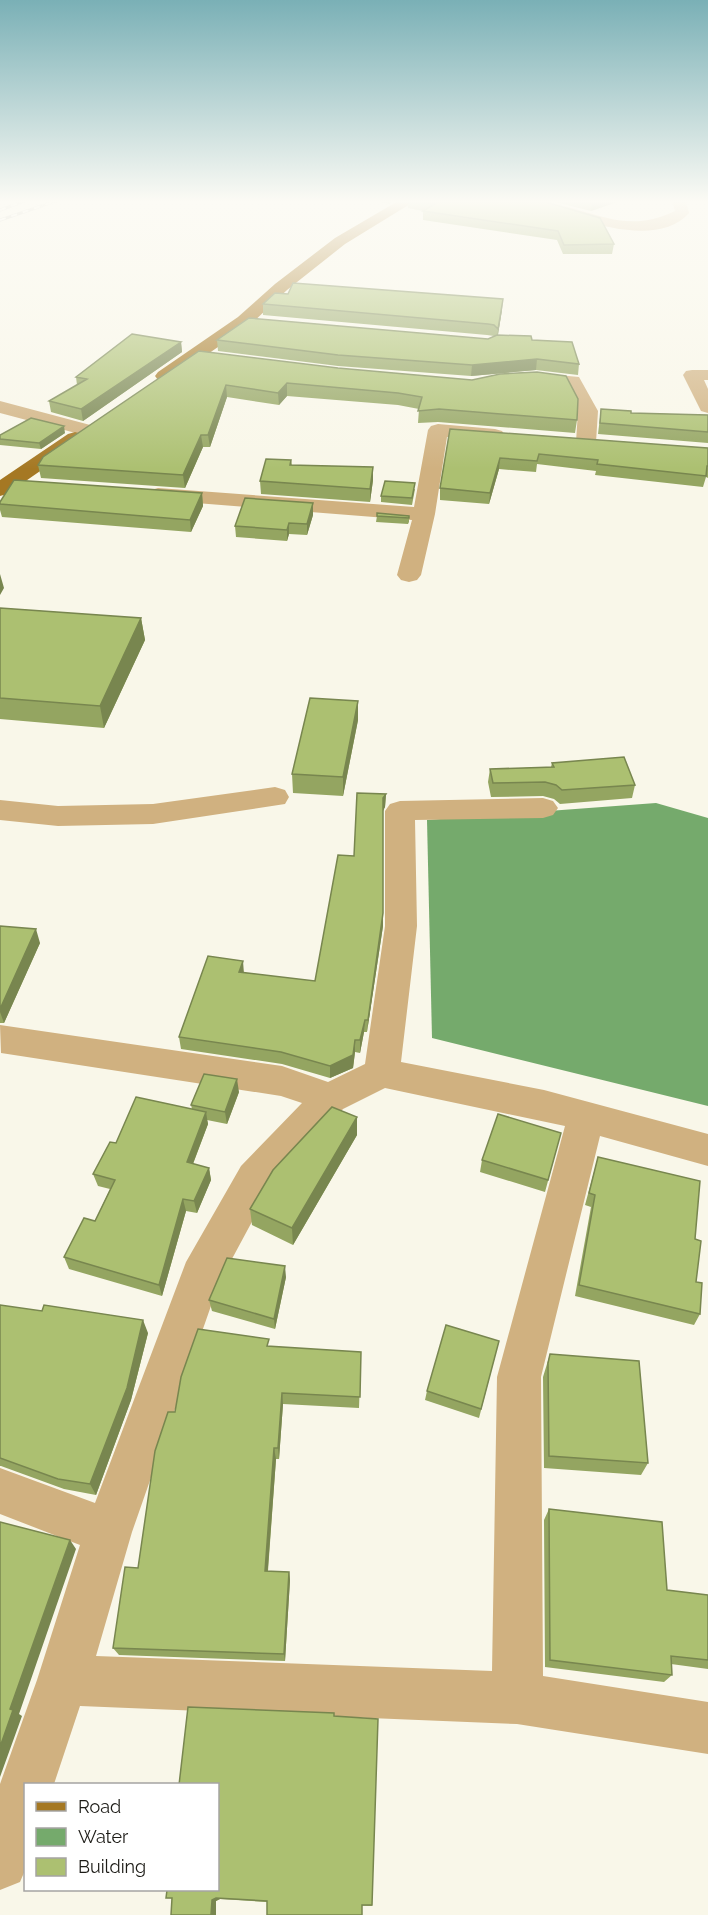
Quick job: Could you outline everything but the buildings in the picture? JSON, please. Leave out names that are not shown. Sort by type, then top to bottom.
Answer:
[{"type":"main road","points":[[150,386],[244,321],[277,290]]},
{"type":"main road","points":[[5,487],[105,418]]},
{"type":"street","points":[[244,321],[267,323]]},
{"type":"street","points":[[195,355],[217,357]]},
{"type":"street","points":[[704,415],[692,375],[708,375]]},
{"type":"street","points":[[508,378],[536,377],[573,381],[588,411],[586,442]]},
{"type":"street","points":[[0,407],[87,430]]},
{"type":"street","points":[[588,411],[610,413]]},
{"type":"street","points":[[409,576],[424,514],[438,430],[518,436]]},
{"type":"street","points":[[563,440],[608,443]]},
{"type":"street","points":[[5,487],[45,486]]},
{"type":"street","points":[[140,493],[424,514]]},
{"type":"street","points":[[0,810],[58,816],[153,814],[275,797]]},
{"type":"street","points":[[382,1073],[402,926],[400,811],[543,808]]},
{"type":"street","points":[[1,1040],[282,1081],[330,1098]]},
{"type":"street","points":[[27,1783],[63,1680],[108,1532],[201,1276],[255,1178],[330,1098],[382,1073],[544,1105],[708,1150]]},
{"type":"street","points":[[517,1698],[519,1377],[586,1116]]},
{"type":"street","points":[[0,1491],[108,1532]]},
{"type":"street","points":[[63,1680],[517,1698],[708,1728]]},
{"type":"street","points":[[0,1862],[24,1792]]},
{"type":"water","points":[[656,803],[708,818],[708,1106],[432,1038],[427,820]]}]
